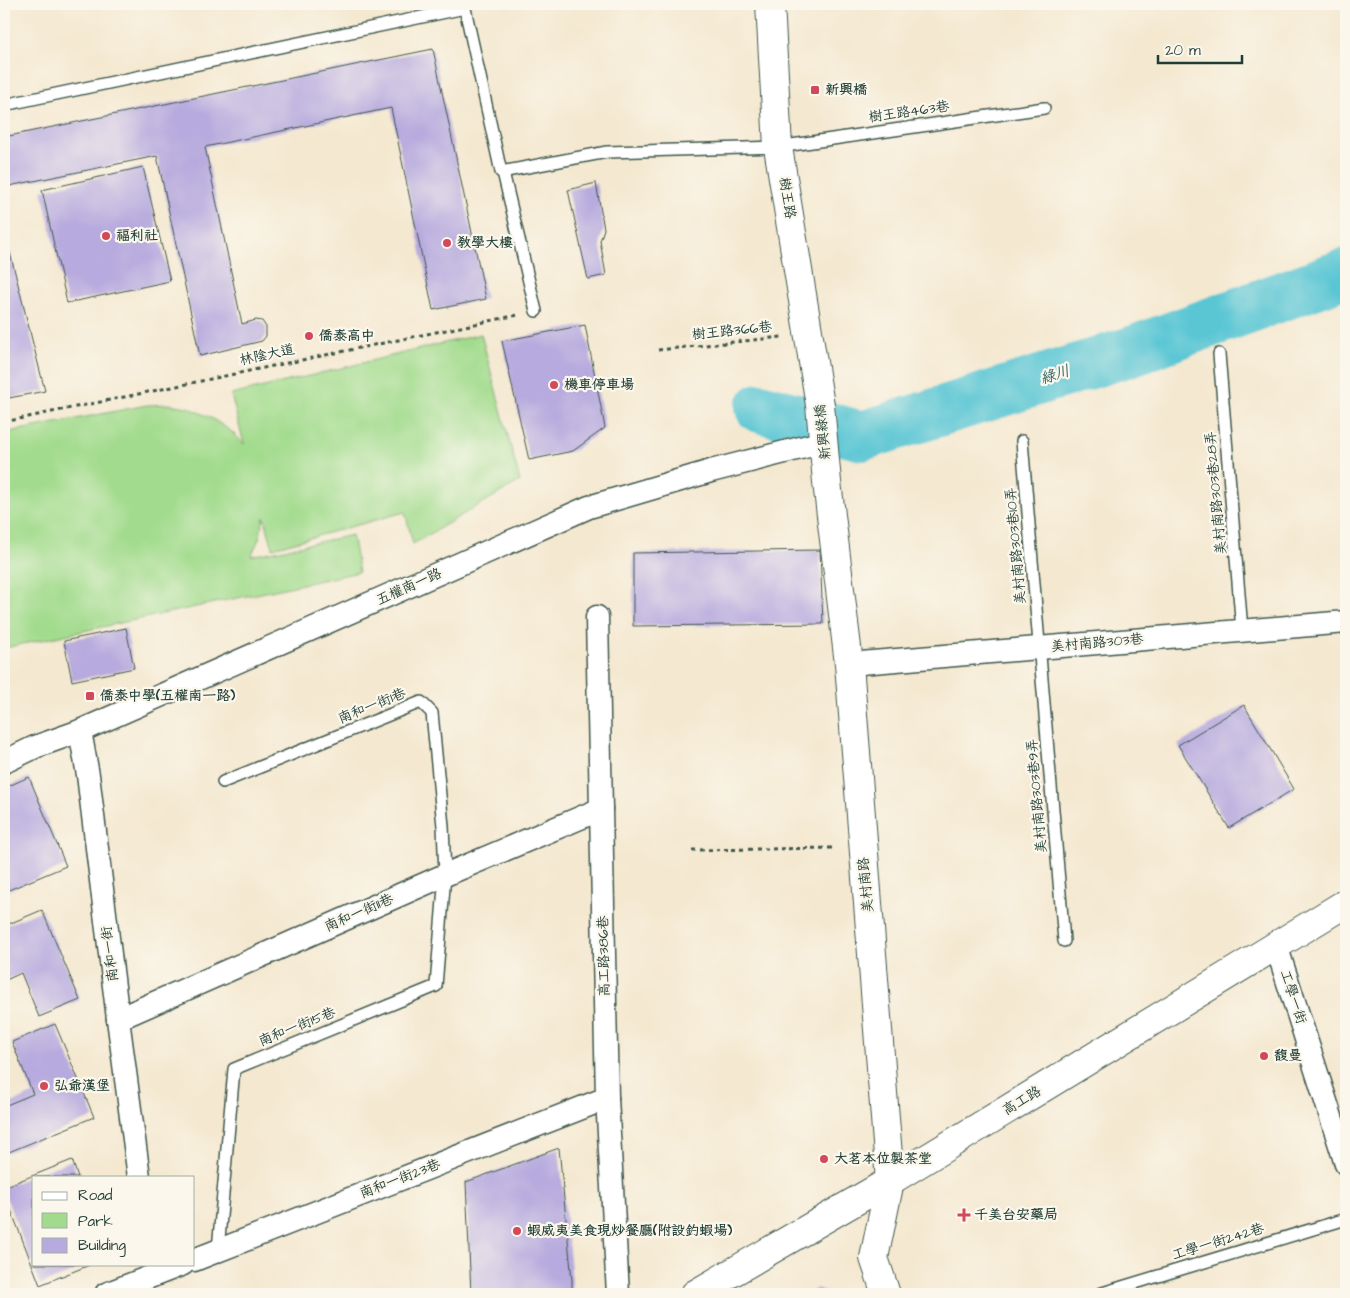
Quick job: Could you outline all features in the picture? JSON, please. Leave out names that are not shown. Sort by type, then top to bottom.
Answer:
[{"type":"street","name":"樹王路","points":[[770,4],[778,147],[818,391]]},
{"type":"street","name":"新興綠橋","points":[[818,391],[826,473]]},
{"type":"street","name":"五權南一路","points":[[4,762],[80,731],[589,507],[711,471],[824,442]]},
{"type":"street","name":"美村南路","points":[[826,473],[849,664],[890,1181],[874,1258],[886,1294]]},
{"type":"street","name":"高工路386巷","points":[[597,617],[607,1098],[618,1294]]},
{"type":"street","name":"美村南路303巷","points":[[849,664],[1346,622]]},
{"type":"street","name":"南和一街","points":[[80,731],[88,776],[139,1176]]},
{"type":"street","name":"南和一街11巷","points":[[118,1019],[445,875],[601,809]]},
{"type":"street","name":"高工路","points":[[694,1294],[890,1181],[1346,903]]},
{"type":"street","name":"工學一街","points":[[1276,945],[1346,1164]]},
{"type":"street","name":"南和一街23巷","points":[[195,1260],[607,1098]]},
{"type":"street","points":[[106,1294],[152,1278],[178,1266]]},
{"type":"lane","points":[[4,105],[464,6],[501,172],[503,172],[536,311]]},
{"type":"lane","name":"樹王路463巷","points":[[503,172],[607,152],[778,147],[1044,108]]},
{"type":"lane","name":"美村南路303巷28弄","points":[[1219,354],[1242,630]]},
{"type":"lane","name":"美村南路303巷10弄","points":[[1022,441],[1040,648]]},
{"type":"lane","name":"美村南路303巷9弄","points":[[1040,648],[1064,941]]},
{"type":"lane","name":"南和一街1巷","points":[[223,782],[421,702],[432,713],[443,826],[445,875]]},
{"type":"lane","name":"南和一街15巷","points":[[218,1250],[234,1069],[436,986],[445,875]]},
{"type":"lane","name":"工學一街242巷","points":[[1099,1294],[1346,1219]]},
{"type":"path","name":"林陰大道","points":[[4,422],[536,311]]},
{"type":"path","name":"樹王路366巷","points":[[658,350],[809,334]]},
{"type":"path","points":[[692,850],[863,848]]},
{"type":"green space","points":[[481,334],[520,481],[413,544],[405,512],[273,548],[264,517],[259,539],[251,556],[352,535],[359,572],[4,648],[4,433],[147,405],[168,404],[188,407],[213,419],[232,432],[244,444],[231,395]]},
{"type":"building","name":"教學大樓","points":[[433,49],[486,299],[433,310],[391,108],[205,147],[242,324],[256,320],[262,321],[266,327],[266,336],[262,341],[200,356],[157,156],[4,187],[4,137]]},
{"type":"building","name":"福利社","points":[[143,167],[170,281],[67,303],[42,190]]},
{"type":"building","points":[[596,183],[604,229],[600,241],[606,275],[588,279],[568,190]]},
{"type":"building","points":[[4,229],[45,391],[4,399]]},
{"type":"building","name":"機車停車場","points":[[585,325],[605,428],[573,451],[529,460],[502,341]]},
{"type":"building","points":[[820,550],[823,624],[633,626],[633,553]]},
{"type":"building","points":[[126,628],[134,668],[72,681],[64,641]]},
{"type":"building","points":[[1244,705],[1294,789],[1229,828],[1178,745]]},
{"type":"building","points":[[29,777],[66,866],[4,892],[4,788]]},
{"type":"building","points":[[42,910],[80,1000],[39,1017],[21,973],[4,981],[4,926]]},
{"type":"building","points":[[55,1024],[94,1117],[4,1154],[4,1106],[33,1094],[12,1042]]},
{"type":"building","name":"蝦威夷美食現炒餐廳(附設釣蝦場)","points":[[559,1148],[572,1294],[471,1294],[466,1182]]},
{"type":"building","points":[[72,1160],[78,1176],[32,1176],[32,1264],[4,1192],[4,1187]]},
{"type":"building","points":[[33,1266],[87,1266],[40,1285]]},
{"type":"building","points":[[817,1288],[829,1294],[810,1294]]},
{"type":"waterway","name":"綠川","points":[[760,408],[862,436],[1132,351],[1346,273]]},
{"type":"place","name":"新興橋","points":[[815,90]]},
{"type":"place","name":"福利社","points":[[106,236]]},
{"type":"place","name":"教學大樓","points":[[447,243]]},
{"type":"place","name":"僑泰高中","points":[[309,336]]},
{"type":"place","name":"機車停車場","points":[[554,385]]},
{"type":"place","name":"僑泰中學(五權南一路)","points":[[90,696]]},
{"type":"place","name":"馥曼","points":[[1264,1056]]},
{"type":"place","name":"弘爺漢堡","points":[[44,1086]]},
{"type":"place","name":"大茗本位製茶堂","points":[[824,1159]]},
{"type":"place","name":"千美台安藥局","points":[[964,1215]]},
{"type":"place","name":"蝦威夷美食現炒餐廳(附設釣蝦場)","points":[[517,1231]]}]
